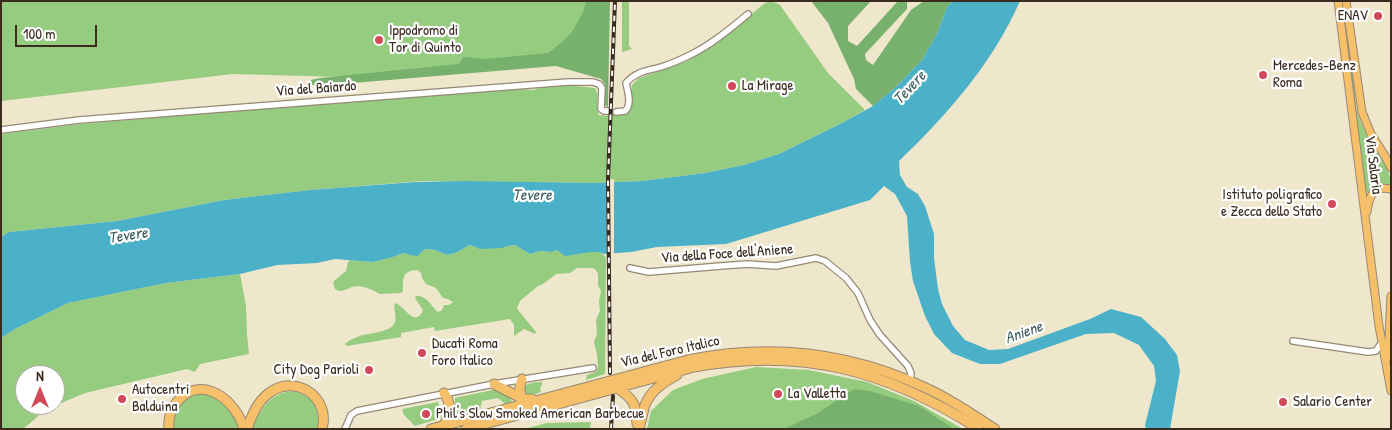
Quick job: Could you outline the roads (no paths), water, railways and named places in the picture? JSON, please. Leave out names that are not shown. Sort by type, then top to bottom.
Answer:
[{"type":"highway","name":"Via del Foro Italico","points":[[431,429],[688,360],[717,354],[760,351],[808,353],[882,370],[941,396],[995,429]]},
{"type":"highway","name":"Via del Foro Italico","points":[[466,429],[687,369],[753,360],[803,362],[832,366],[880,379],[942,406],[979,429]]},
{"type":"highway","points":[[638,429],[645,405],[652,393],[687,369]]},
{"type":"highway","points":[[522,380],[519,387],[523,399]]},
{"type":"highway","points":[[494,384],[527,400],[544,396],[552,397]]},
{"type":"highway","points":[[246,429],[256,408],[265,396],[276,388],[290,386],[306,390],[318,399],[324,413],[322,429]]},
{"type":"highway","points":[[617,388],[634,402],[638,429]]},
{"type":"highway","points":[[169,429],[169,416],[175,403],[186,394],[195,390],[214,392],[224,398],[230,403],[246,429]]},
{"type":"highway","points":[[444,393],[450,406],[444,426]]},
{"type":"main road","name":"Via Salaria","points":[[1338,1],[1382,342],[1391,391]]},
{"type":"main road","name":"Via Salaria","points":[[1346,1],[1362,112],[1371,134],[1391,168]]},
{"type":"main road","points":[[1385,156],[1391,162]]},
{"type":"main road","points":[[1366,221],[1371,194],[1380,188],[1391,188]]},
{"type":"main road","points":[[1387,371],[1390,298]]},
{"type":"street","points":[[616,112],[624,111],[628,108],[626,83],[631,77],[691,55],[716,39],[748,14]]},
{"type":"street","name":"Via del Baiardo","points":[[1,130],[79,120],[568,82],[592,82],[599,84],[602,88],[601,108],[608,111]]},
{"type":"street","name":"Via della Foce dell'Aniene","points":[[630,268],[649,272],[747,264],[776,266],[816,258],[824,261],[846,278],[858,294],[878,332],[909,368],[911,373],[910,381]]},
{"type":"street","points":[[1293,341],[1368,352],[1376,351],[1382,342]]},
{"type":"street","points":[[345,429],[351,415],[356,411],[444,393],[593,368]]},
{"type":"water","name":"Tevere","points":[[953,1],[1020,1],[1009,24],[983,67],[951,107],[899,161],[900,175],[907,187],[918,194],[925,206],[934,234],[934,258],[938,289],[942,304],[953,326],[965,340],[989,350],[1008,349],[1090,319],[1111,309],[1141,317],[1165,339],[1177,355],[1180,371],[1170,429],[1146,429],[1145,425],[1156,381],[1154,366],[1139,345],[1114,333],[1086,334],[1000,364],[980,364],[952,353],[934,334],[925,316],[913,281],[907,216],[895,194],[884,186],[870,200],[726,244],[657,247],[631,252],[604,254],[591,252],[565,256],[557,250],[552,252],[540,251],[530,254],[515,245],[503,248],[480,249],[470,245],[447,255],[435,250],[425,249],[417,256],[403,253],[373,262],[335,259],[317,263],[277,265],[240,274],[166,283],[68,303],[1,338],[1,237],[9,232],[117,221],[224,200],[310,190],[415,182],[596,183],[642,181],[705,173],[744,165],[779,154],[873,106],[897,86],[922,60],[937,34],[947,7]]},
{"type":"railway","points":[[610,373],[608,179],[615,1]]},
{"type":"railway","points":[[611,429],[613,396]]},
{"type":"place","name":"ENAV","points":[[1378,16]]},
{"type":"place","name":"Ippodromo di Tor di Quinto","points":[[379,40]]},
{"type":"place","name":"Mercedes-Benz Roma","points":[[1263,75]]},
{"type":"place","name":"La Mirage","points":[[732,86]]},
{"type":"place","name":"Istituto poligrafico e Zecca dello Stato","points":[[1332,204]]},
{"type":"place","name":"Ducati Roma Foro Italico","points":[[422,353]]},
{"type":"place","name":"City Dog Parioli","points":[[369,370]]},
{"type":"place","name":"La Valletta","points":[[778,394]]},
{"type":"place","name":"Autocentri Balduina","points":[[122,399]]},
{"type":"place","name":"Salario Center","points":[[1283,402]]},
{"type":"place","name":"Phil's Slow Smoked American Barbecue","points":[[426,414]]},
{"type":"water label","name":"Aniene","points":[[1024,333]]}]
